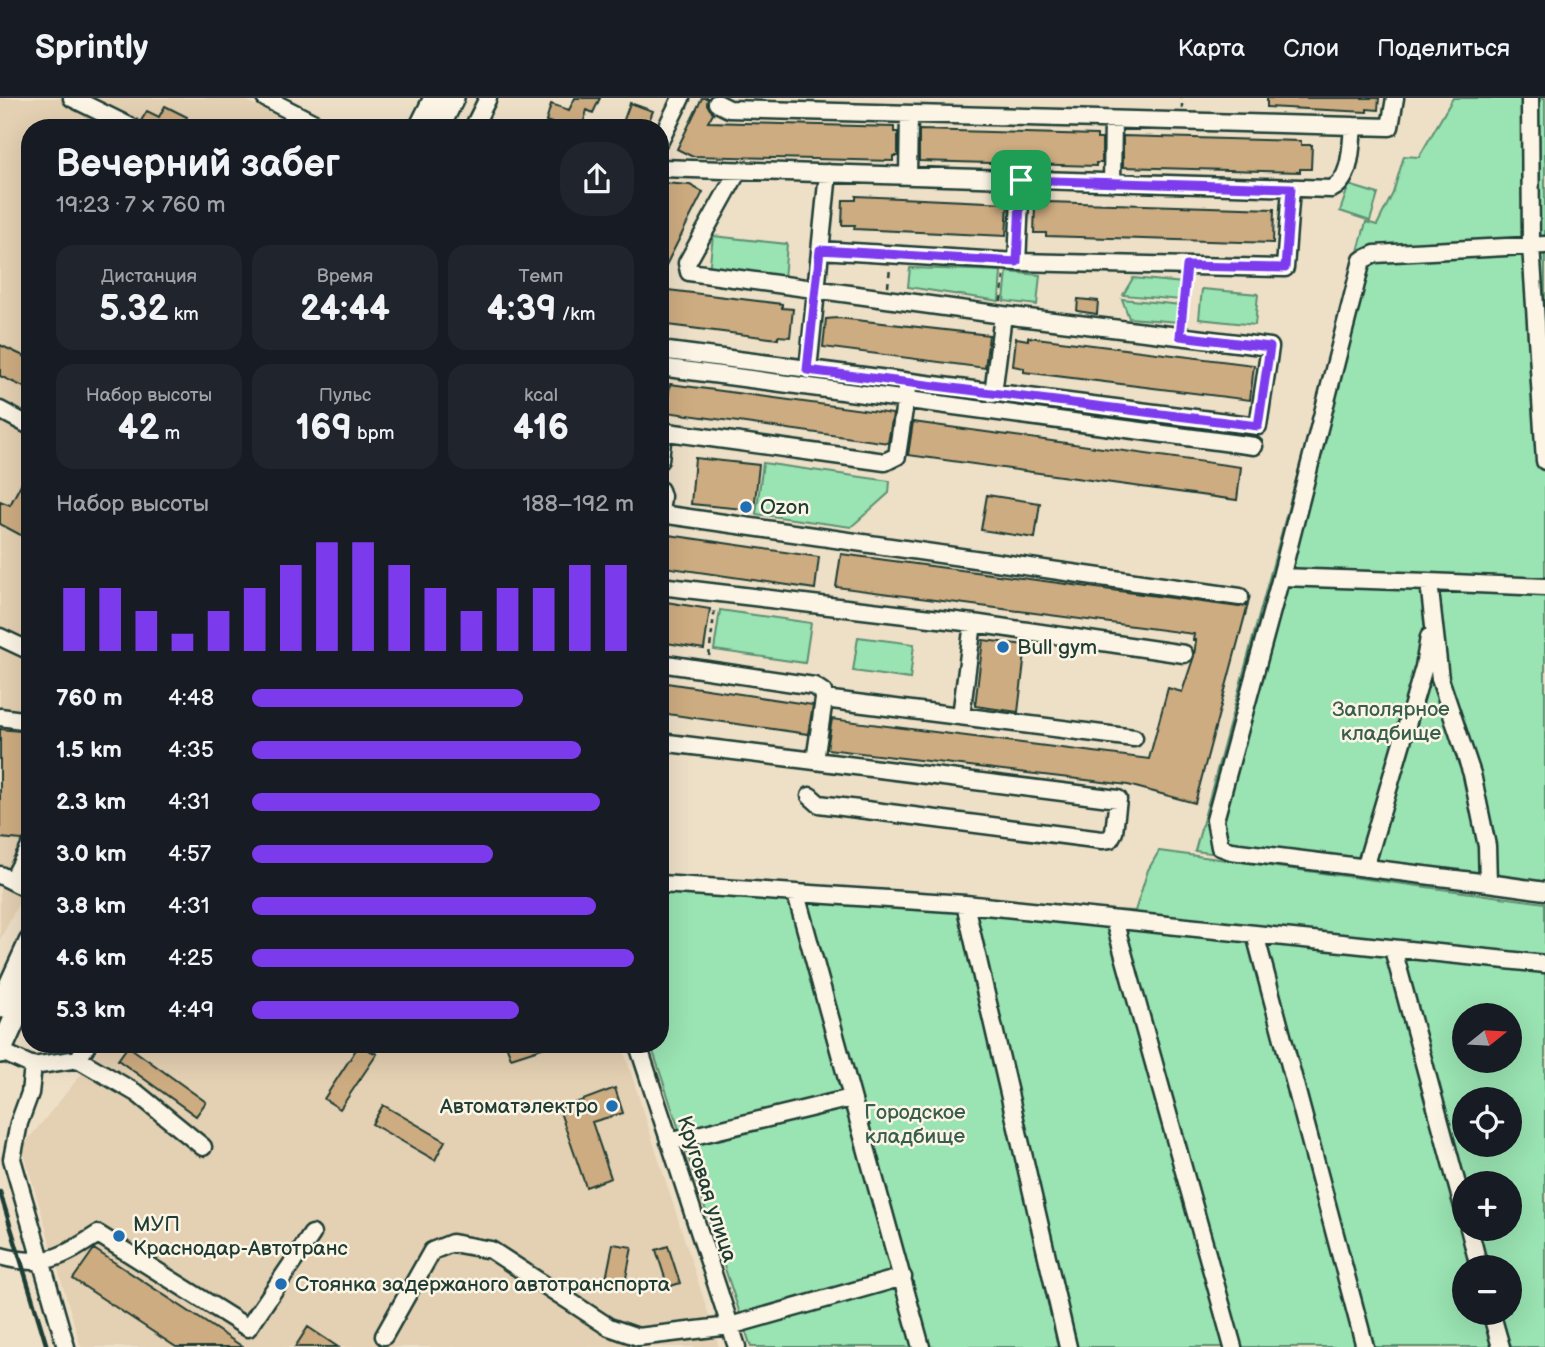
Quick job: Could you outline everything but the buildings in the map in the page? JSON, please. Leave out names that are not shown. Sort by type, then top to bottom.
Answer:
[{"type":"main road","points":[[424,119],[435,98]]},
{"type":"main road","points":[[442,119],[453,98]]},
{"type":"main road","points":[[0,1007],[21,962]]},
{"type":"main road","points":[[0,1051],[21,1005]]},
{"type":"street","points":[[72,98],[115,119]]},
{"type":"street","points":[[265,98],[306,119]]},
{"type":"street","points":[[478,119],[488,98]]},
{"type":"street","points":[[669,123],[681,98]]},
{"type":"street","points":[[940,98],[940,115]]},
{"type":"street","points":[[717,103],[729,109],[1390,127],[1395,98]]},
{"type":"street","points":[[1530,98],[1545,461]]},
{"type":"street","points":[[908,176],[909,114]]},
{"type":"street","points":[[1112,183],[1113,120]]},
{"type":"street","points":[[669,168],[1291,188],[1337,187],[1350,159],[1353,126]]},
{"type":"street","points":[[669,351],[807,370],[907,392],[993,394],[1258,426],[1270,347],[1001,315],[690,272],[687,263],[738,171]]},
{"type":"street","points":[[807,370],[828,173]]},
{"type":"street","points":[[1011,262],[1021,180]]},
{"type":"street","points":[[820,250],[1011,262],[1285,268],[1291,188]]},
{"type":"street","points":[[1538,245],[1375,254],[1362,260],[1281,577],[1215,820],[1216,837],[1220,847],[1231,851],[1545,891]]},
{"type":"street","points":[[993,394],[1001,315]]},
{"type":"street","points":[[669,368],[907,392],[1254,446]]},
{"type":"street","points":[[669,432],[885,462],[897,456],[907,392]]},
{"type":"street","points":[[0,410],[21,421]]},
{"type":"street","points":[[669,515],[1240,597]]},
{"type":"street","points":[[1281,577],[1545,587]]},
{"type":"street","points":[[1429,582],[1440,679],[1475,785],[1487,846],[1488,883]]},
{"type":"street","points":[[669,587],[973,623],[1184,654]]},
{"type":"street","points":[[1364,868],[1424,667],[1432,620]]},
{"type":"street","points":[[961,716],[973,623]]},
{"type":"street","points":[[0,637],[21,647]]},
{"type":"street","points":[[669,664],[814,686],[823,692],[824,699],[815,761]]},
{"type":"street","points":[[824,699],[1134,738]]},
{"type":"street","points":[[0,717],[21,720]]},
{"type":"street","points":[[669,743],[1118,799],[1114,832],[1110,839],[1102,840],[819,804],[810,796]]},
{"type":"street","points":[[6,878],[21,858]]},
{"type":"street","points":[[669,885],[965,904],[1545,964]]},
{"type":"street","points":[[796,894],[921,1347]]},
{"type":"street","points":[[965,904],[1069,1347]]},
{"type":"street","points":[[1114,920],[1233,1347]]},
{"type":"street","points":[[1255,934],[1365,1347]]},
{"type":"street","points":[[1393,949],[1453,1171]]},
{"type":"street","points":[[0,1051],[33,1066],[79,1053]]},
{"type":"street","points":[[84,1053],[203,1147]]},
{"type":"street","name":"Круговая улица","points":[[641,1053],[737,1347]]},
{"type":"street","points":[[33,1066],[30,1093],[19,1123],[12,1159],[66,1347]]},
{"type":"street","points":[[669,1142],[851,1098]]},
{"type":"street","points":[[0,1256],[40,1263],[68,1254],[99,1234],[248,1328],[312,1234]]},
{"type":"street","points":[[384,1336],[432,1251],[452,1242],[491,1250],[609,1327],[638,1337],[730,1326],[903,1277]]},
{"type":"street","points":[[1495,1325],[1501,1347]]},
{"type":"path","points":[[887,299],[891,255]]},
{"type":"path","points":[[1001,315],[1011,262]]},
{"type":"path","points":[[1180,336],[1187,266]]},
{"type":"path","points":[[707,670],[717,593]]},
{"type":"shaded area","points":[[0,98],[241,98],[283,119],[21,119],[21,899],[0,940]]},
{"type":"shaded area","points":[[96,1053],[625,1053],[719,1347],[81,1347],[22,1147]]},
{"type":"green space","name":"Заполярное кладбище","points":[[1453,98],[1545,98],[1545,897],[1195,851],[1366,222],[1377,225],[1393,193],[1404,156],[1419,157]]},
{"type":"green space","points":[[1349,185],[1378,194],[1370,221],[1340,211]]},
{"type":"green space","points":[[713,236],[787,244],[784,279],[709,271]]},
{"type":"green space","points":[[910,268],[1001,271],[999,301],[908,287]]},
{"type":"green space","points":[[1007,272],[1040,275],[1037,305],[1004,301]]},
{"type":"green space","points":[[1133,278],[1183,283],[1181,300],[1123,295]]},
{"type":"green space","points":[[1202,289],[1258,294],[1255,325],[1199,319]]},
{"type":"green space","points":[[1122,299],[1181,305],[1179,322],[1129,318]]},
{"type":"green space","points":[[763,463],[890,481],[889,493],[851,527],[756,514]]},
{"type":"green space","points":[[720,610],[811,623],[805,663],[714,650]]},
{"type":"green space","points":[[858,637],[914,644],[910,679],[853,671]]},
{"type":"green space","name":"Городское кладбище","points":[[1159,851],[1545,903],[1545,1347],[751,1347],[654,1053],[669,1053],[669,891],[1135,911],[1148,870]]},
{"type":"railway","points":[[0,1192],[47,1347]]},
{"type":"place","name":"Ozon","points":[[746,507]]},
{"type":"place","name":"Bull gym","points":[[1003,647]]},
{"type":"place","name":"Автоматэлектро","points":[[612,1106]]},
{"type":"place","name":"МУП Краснодар-Автотранс","points":[[119,1236]]},
{"type":"place","name":"Стоянка задержаного автотранспорта","points":[[281,1284]]},
{"type":"route","points":[[1021,180],[1291,188],[1285,268],[1187,266],[1180,336],[1270,347],[1258,426],[807,370],[820,250],[1017,262],[1021,180]]}]
